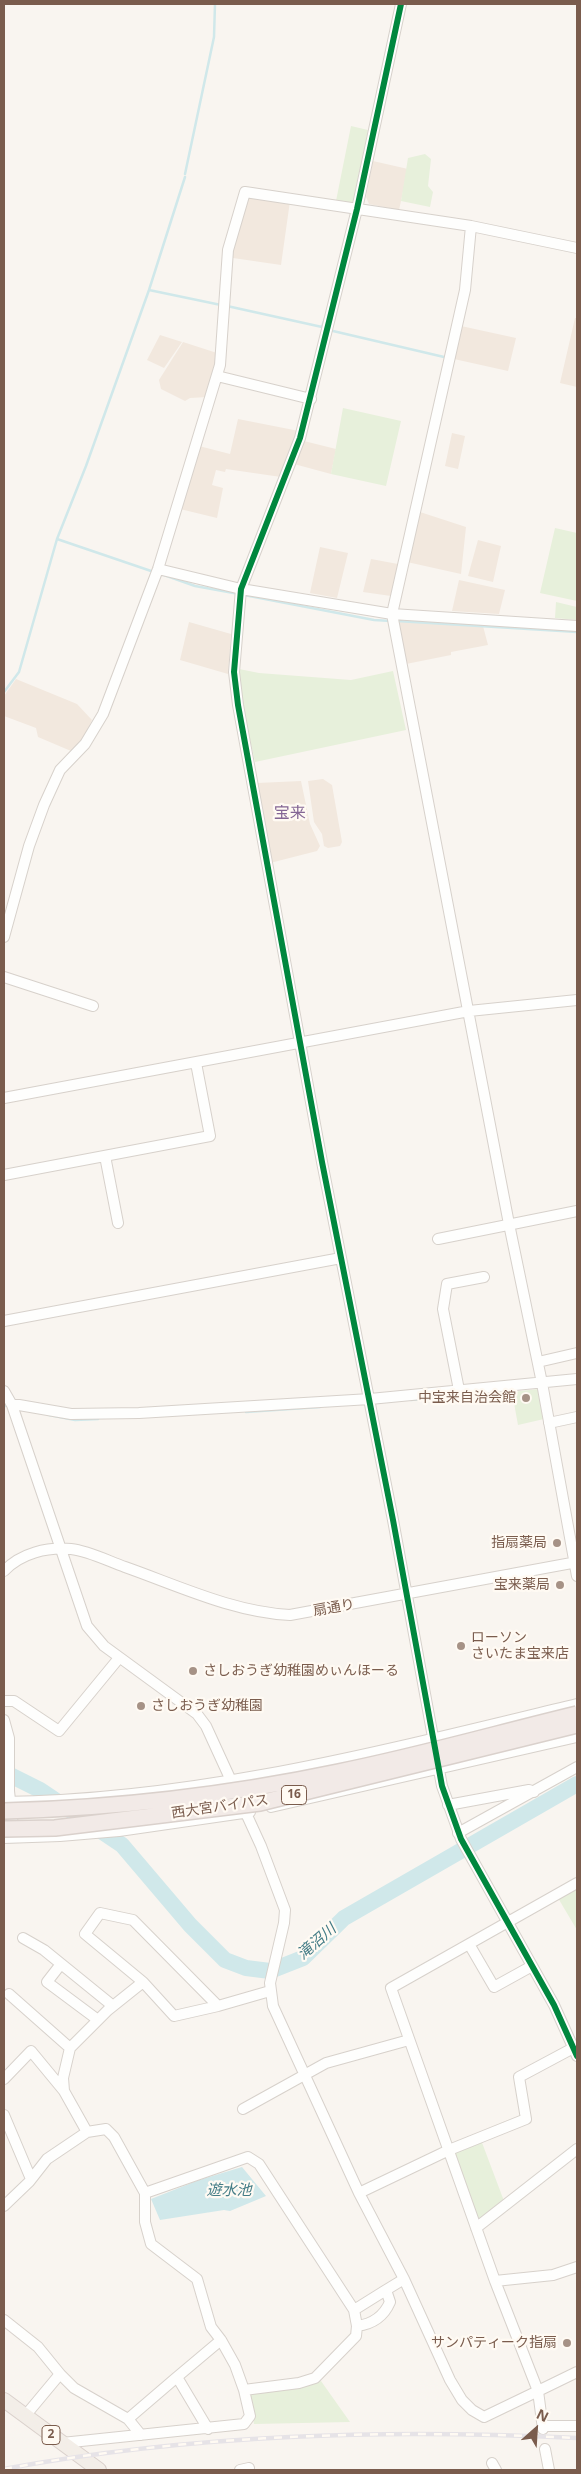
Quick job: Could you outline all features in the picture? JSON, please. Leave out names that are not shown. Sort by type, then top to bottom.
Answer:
[{"type":"highway","name":"西大宮バイパス","points":[[6,1805],[59,1810],[136,1804],[262,1786],[340,1772],[577,1714]]},
{"type":"highway","name":"西大宮バイパス","points":[[7,1835],[260,1803],[577,1726]]},
{"type":"main road","name":"2","points":[[4,2400],[99,2470]]},
{"type":"street","points":[[359,2193],[449,2150],[526,2119],[519,2077],[576,2050],[554,2005],[460,1836],[448,1805],[439,1770],[408,1594],[341,1258],[238,705],[234,672],[241,588],[300,438],[357,209],[401,4]]},
{"type":"street","points":[[4,937],[29,846],[44,805],[60,770],[85,744],[103,714],[158,569],[220,365],[228,250],[245,192],[471,226],[577,248]]},
{"type":"street","points":[[471,226],[465,290],[392,614],[509,1224],[538,1362],[576,1562],[577,1576]]},
{"type":"street","points":[[217,376],[310,399]]},
{"type":"street","points":[[158,569],[241,588],[392,614],[577,626]]},
{"type":"street","points":[[4,978],[93,1006]]},
{"type":"street","points":[[4,1098],[469,1011],[577,1000]]},
{"type":"street","points":[[4,1175],[210,1136],[196,1063]]},
{"type":"street","points":[[105,1156],[118,1223]]},
{"type":"street","points":[[438,1238],[577,1211]]},
{"type":"street","points":[[4,1321],[341,1258]]},
{"type":"street","points":[[459,1390],[443,1309],[447,1284],[484,1277]]},
{"type":"street","points":[[538,1362],[577,1353]]},
{"type":"street","points":[[12,1406],[19,1404],[72,1414],[90,1415],[370,1399],[577,1379]]},
{"type":"street","points":[[4,1393],[12,1406],[87,1626],[104,1646],[119,1658],[198,1714],[209,1732],[281,1894],[285,1910],[284,1923],[276,1952],[270,1987],[273,2006],[359,2193],[404,2279],[450,2380],[462,2400],[472,2410],[484,2417],[490,2416],[577,2372]]},
{"type":"street","points":[[549,1423],[577,1418]]},
{"type":"street","name":"扇通り","points":[[4,1571],[30,1554],[43,1550],[73,1549],[238,1607],[269,1614],[290,1615],[576,1562]]},
{"type":"street","points":[[4,1701],[14,1701],[59,1731],[119,1658]]},
{"type":"street","points":[[6,1805],[124,1794],[230,1781],[294,1770],[577,1704]]},
{"type":"street","points":[[4,1720],[9,1738],[9,1791],[6,1805],[7,1835],[77,1835],[119,1831],[245,1812],[439,1770],[577,1737]]},
{"type":"street","points":[[460,1836],[577,1767]]},
{"type":"street","points":[[448,1805],[529,1790],[535,1792]]},
{"type":"street","points":[[577,1883],[391,1988],[495,2281],[538,2391],[543,2428],[577,2426]]},
{"type":"street","points":[[218,2006],[133,1920],[100,1913],[86,1934],[143,1982],[174,2016],[218,2006],[270,1987]]},
{"type":"street","points":[[23,1938],[44,1950],[113,2006]]},
{"type":"street","points":[[470,1944],[494,1987],[532,1966]]},
{"type":"street","points":[[61,1964],[47,1982],[98,2020]]},
{"type":"street","points":[[64,2091],[63,2078],[70,2048],[113,2006],[143,1982]]},
{"type":"street","points":[[9,1994],[70,2048]]},
{"type":"street","points":[[243,2108],[326,2063],[409,2040]]},
{"type":"street","points":[[4,2080],[31,2051],[64,2091],[87,2132]]},
{"type":"street","points":[[4,2115],[32,2179]]},
{"type":"street","points":[[4,2206],[32,2179],[47,2159],[87,2132],[106,2129],[114,2137],[145,2193],[145,2222],[151,2244],[197,2279],[211,2327],[221,2340],[235,2365],[244,2390],[250,2416],[244,2424],[62,2444]]},
{"type":"street","points":[[476,2228],[577,2149]]},
{"type":"street","points":[[145,2193],[248,2157],[258,2164],[354,2310],[357,2326],[356,2336],[314,2378],[299,2383],[244,2390]]},
{"type":"street","points":[[495,2281],[553,2275],[577,2267]]},
{"type":"street","points":[[354,2310],[404,2279]]},
{"type":"street","points":[[357,2326],[368,2325],[386,2311],[390,2302],[386,2290]]},
{"type":"street","points":[[4,2320],[38,2347],[74,2388],[128,2419],[141,2435]]},
{"type":"street","points":[[128,2419],[221,2340]]},
{"type":"street","points":[[25,2416],[60,2374]]},
{"type":"street","points":[[177,2377],[208,2429]]},
{"type":"street","points":[[544,2450],[549,2470]]},
{"type":"shaded area","points":[[373,161],[408,169],[399,210],[369,204],[366,197]]},
{"type":"shaded area","points":[[247,194],[290,201],[281,265],[233,258],[233,250]]},
{"type":"shaded area","points":[[575,318],[577,318],[577,387],[560,383]]},
{"type":"shaded area","points":[[461,326],[516,338],[508,371],[454,359]]},
{"type":"shaded area","points":[[160,335],[182,342],[164,368],[147,360]]},
{"type":"shaded area","points":[[183,342],[217,353],[216,372],[207,397],[190,398],[185,401],[161,389],[159,380]]},
{"type":"shaded area","points":[[238,419],[299,431],[281,477],[226,469],[225,472],[216,470],[212,485],[223,488],[217,518],[180,509],[199,446],[230,454]]},
{"type":"shaded area","points":[[452,433],[465,436],[458,469],[445,466]]},
{"type":"shaded area","points":[[304,441],[336,449],[331,474],[294,464]]},
{"type":"shaded area","points":[[420,512],[466,527],[461,574],[407,562]]},
{"type":"shaded area","points":[[478,540],[501,546],[493,582],[468,576]]},
{"type":"shaded area","points":[[320,547],[348,553],[337,598],[310,593]]},
{"type":"shaded area","points":[[371,559],[398,564],[391,596],[363,592]]},
{"type":"shaded area","points":[[459,580],[505,590],[499,614],[452,611]]},
{"type":"shaded area","points":[[396,621],[483,626],[488,645],[451,652],[451,655],[406,664]]},
{"type":"shaded area","points":[[189,622],[231,634],[228,674],[180,660]]},
{"type":"shaded area","points":[[16,679],[77,704],[92,720],[82,741],[71,751],[38,737],[36,728],[4,716],[4,696]]},
{"type":"shaded area","points":[[323,779],[332,785],[342,842],[340,846],[328,848],[324,846],[322,834],[314,822],[308,781]]},
{"type":"shaded area","points":[[301,781],[310,824],[320,846],[317,851],[270,863],[257,783]]},
{"type":"green space","points":[[351,126],[368,130],[352,205],[336,201]]},
{"type":"green space","points":[[425,154],[431,159],[428,186],[433,192],[430,207],[401,201],[408,158]]},
{"type":"green space","points":[[343,408],[401,421],[386,486],[331,474]]},
{"type":"green space","points":[[555,528],[577,533],[577,601],[540,593]]},
{"type":"green space","points":[[556,602],[577,607],[577,620],[555,618]]},
{"type":"green space","points":[[239,669],[259,673],[351,680],[393,671],[406,730],[255,762],[244,713]]},
{"type":"green space","points":[[538,1389],[544,1419],[518,1425],[512,1392]]},
{"type":"green space","points":[[577,1887],[577,1930],[558,1898]]},
{"type":"green space","points":[[481,2140],[504,2201],[477,2223],[453,2152]]},
{"type":"green space","points":[[321,2381],[350,2422],[254,2424],[249,2393],[308,2386]]},
{"type":"water","name":"遊水池","points":[[242,2167],[266,2196],[230,2211],[224,2210],[160,2220],[151,2199],[199,2180]]},
{"type":"waterway","points":[[185,174],[214,37],[215,4]]},
{"type":"waterway","points":[[4,692],[19,672],[57,539],[86,466],[149,290],[185,177]]},
{"type":"waterway","points":[[149,290],[221,305]]},
{"type":"waterway","points":[[227,306],[322,327],[325,318]]},
{"type":"waterway","points":[[333,331],[444,357]]},
{"type":"waterway","points":[[57,539],[154,572]]},
{"type":"waterway","points":[[164,575],[195,586],[239,594]]},
{"type":"waterway","points":[[244,595],[374,620],[391,621]]},
{"type":"waterway","points":[[397,621],[577,632]]},
{"type":"waterway","points":[[411,1400],[438,1397]]},
{"type":"waterway","points":[[246,1412],[320,1407]]},
{"type":"waterway","points":[[49,1415],[75,1420],[98,1419]]},
{"type":"waterway","name":"滝沼川","points":[[4,1772],[40,1790],[122,1845],[190,1925],[225,1960],[246,1968],[270,1971],[303,1958],[344,1918],[577,1784]]},
{"type":"railway","points":[[4,2469],[146,2448],[290,2437],[433,2434],[577,2438]]},
{"type":"cycle path","points":[[401,4],[357,209],[300,438],[241,589],[234,672],[238,705],[322,1162],[393,1520],[442,1786],[461,1839],[554,2005],[577,2056]]},
{"type":"place","name":"中宝来自治会館","points":[[526,1398]]},
{"type":"place","name":"指扇薬局","points":[[557,1543]]},
{"type":"place","name":"宝来薬局","points":[[560,1585]]},
{"type":"place","name":"ローソン さいたま宝来店","points":[[461,1646]]},
{"type":"place","name":"さしおうぎ幼稚園めぃんほーる","points":[[193,1671]]},
{"type":"place","name":"さしおうぎ幼稚園","points":[[141,1706]]},
{"type":"place","name":"サンパティーク指扇","points":[[567,2343]]},
{"type":"district","name":"宝来","points":[[290,813]]}]
